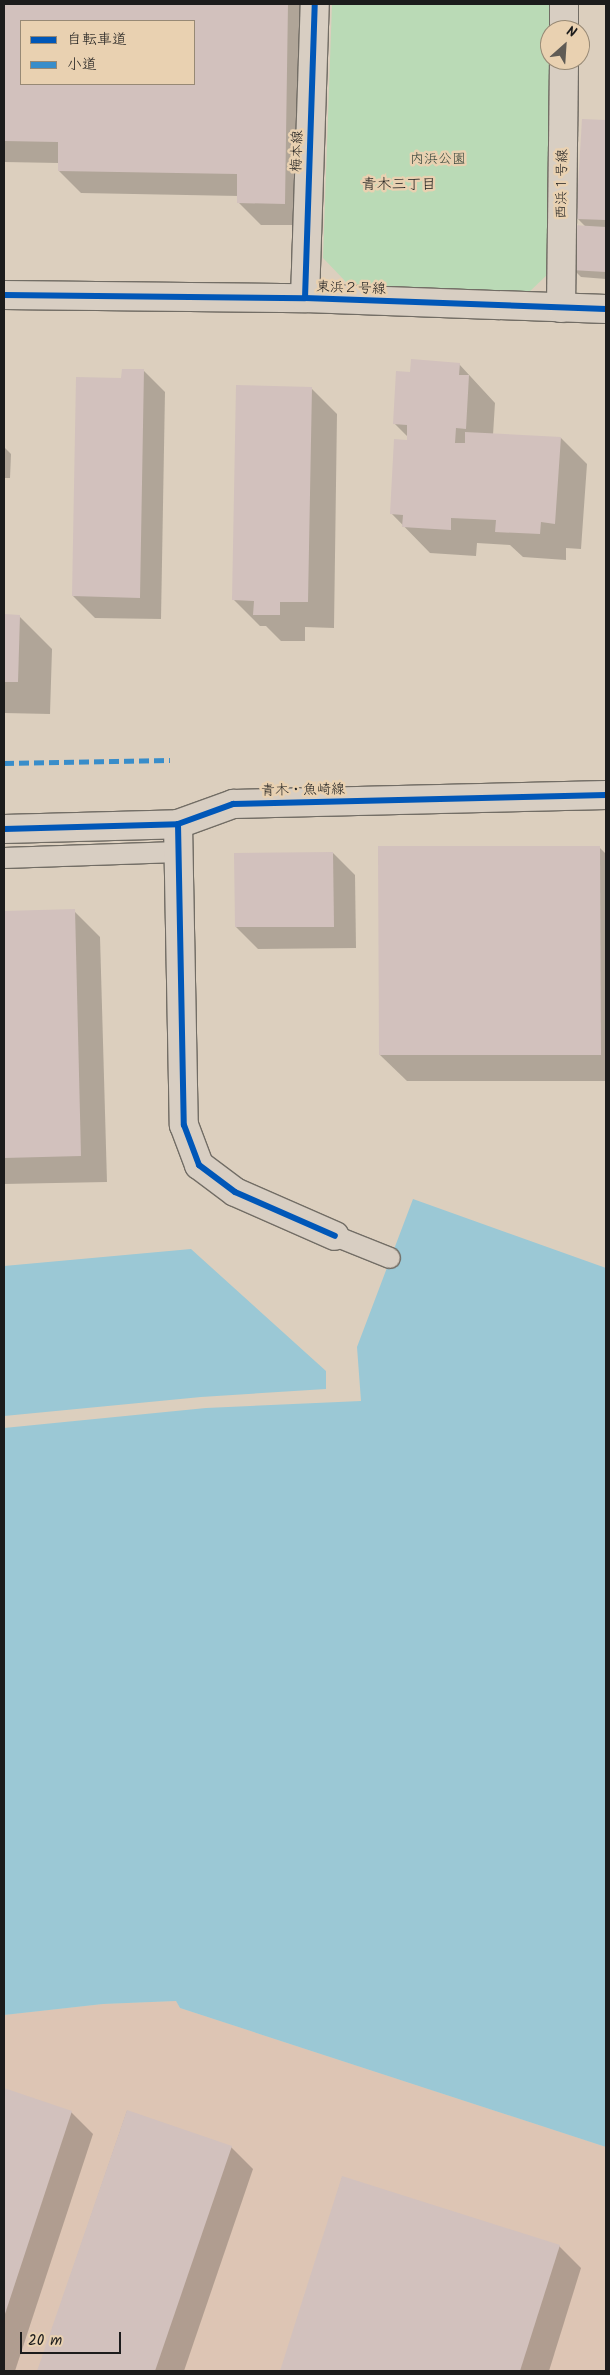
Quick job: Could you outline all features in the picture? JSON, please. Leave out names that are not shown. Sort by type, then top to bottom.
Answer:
[{"type":"street","name":"梅本線","points":[[305,298],[315,4]]},
{"type":"street","points":[[564,4],[564,20]]},
{"type":"street","name":"西浜１号線","points":[[561,308],[564,70]]},
{"type":"street","name":"東浜２号線","points":[[4,294],[305,298],[606,310]]},
{"type":"street","name":"青木・魚崎線","points":[[4,829],[178,824],[233,804],[606,795]]},
{"type":"street","points":[[178,824],[184,1125],[199,1165],[235,1192],[335,1236]]},
{"type":"lane","points":[[4,858],[178,852]]},
{"type":"lane","points":[[335,1236],[390,1258]]},
{"type":"shaded area","points":[[176,2001],[180,2008],[606,2147],[606,2371],[4,2371],[4,2015],[103,2004]]},
{"type":"green space","name":"内浜公園","points":[[332,4],[553,4],[553,20],[540,20],[540,70],[552,70],[547,275],[527,294],[350,286],[323,258]]},
{"type":"water","points":[[413,1199],[606,1268],[606,2147],[180,2008],[176,2001],[103,2004],[4,2015],[4,1428],[206,1408],[361,1401],[357,1347]]},
{"type":"water","points":[[191,1249],[326,1371],[326,1389],[201,1397],[4,1416],[4,1266]]},
{"type":"building","points":[[4,4],[288,4],[285,204],[237,203],[237,174],[58,171],[58,142],[4,141]]},
{"type":"building","points":[[582,119],[606,120],[606,220],[576,219]]},
{"type":"building","points":[[573,225],[606,227],[606,272],[571,270]]},
{"type":"building","points":[[411,359],[460,363],[459,375],[469,375],[466,429],[456,428],[455,443],[465,443],[465,432],[561,437],[555,524],[541,522],[540,534],[495,532],[496,520],[451,518],[451,530],[402,527],[403,515],[390,514],[394,439],[407,440],[407,425],[393,424],[396,371],[410,372]]},
{"type":"building","points":[[122,369],[144,369],[140,598],[72,596],[76,377],[121,378]]},
{"type":"building","points":[[236,385],[312,387],[308,602],[280,602],[280,615],[253,615],[254,601],[232,600]]},
{"type":"building","points":[[4,614],[20,615],[18,682],[4,682]]},
{"type":"building","points":[[378,846],[600,846],[601,1055],[379,1055]]},
{"type":"building","points":[[333,852],[334,927],[235,927],[234,853]]},
{"type":"building","points":[[75,909],[81,1156],[4,1158],[4,911]]},
{"type":"building","points":[[4,2088],[72,2111],[4,2317]]},
{"type":"building","points":[[127,2110],[232,2146],[155,2371],[37,2371]]},
{"type":"building","points":[[342,2176],[560,2245],[520,2371],[280,2371]]},
{"type":"marked path","points":[[4,763],[170,760]]},
{"type":"cycle path","points":[[305,298],[315,4]]},
{"type":"cycle path","points":[[4,295],[305,298],[606,309]]},
{"type":"cycle path","points":[[4,829],[178,824],[233,804],[606,795]]},
{"type":"cycle path","points":[[178,824],[184,1125],[199,1165],[235,1192],[335,1236]]},
{"type":"district","name":"青木三丁目","points":[[399,186]]}]
